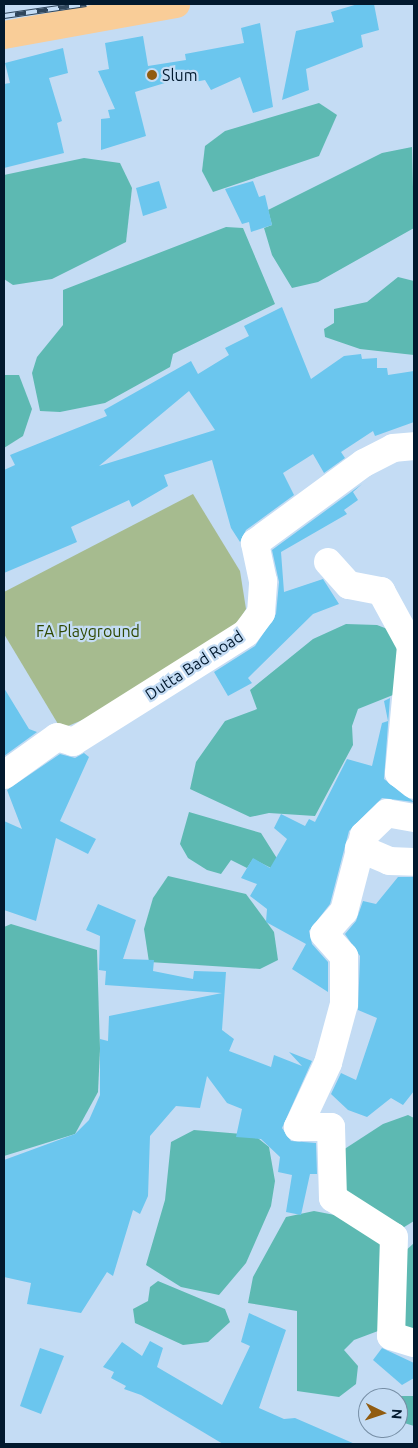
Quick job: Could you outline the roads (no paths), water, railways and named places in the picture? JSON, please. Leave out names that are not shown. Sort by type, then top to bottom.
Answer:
[{"type":"main road","points":[[4,35],[176,4]]},
{"type":"street","name":"Dutta Bad Road","points":[[4,775],[57,737],[73,742],[246,633],[261,613],[263,581],[255,543],[364,462],[393,448],[414,446]]},
{"type":"street","points":[[328,562],[349,585],[382,591],[411,646],[399,773],[414,785]]},
{"type":"street","points":[[414,818],[387,813],[364,835],[359,848],[344,912],[324,934],[344,956],[344,1004],[328,1063],[298,1127],[331,1127],[333,1198],[394,1237],[391,1336],[414,1344]]},
{"type":"street","points":[[359,848],[389,861],[414,862]]},
{"type":"railway","points":[[4,16],[86,4]]},
{"type":"place","name":"Slum","points":[[152,75]]},
{"type":"park label","name":"FA Playground","points":[[88,631]]}]
